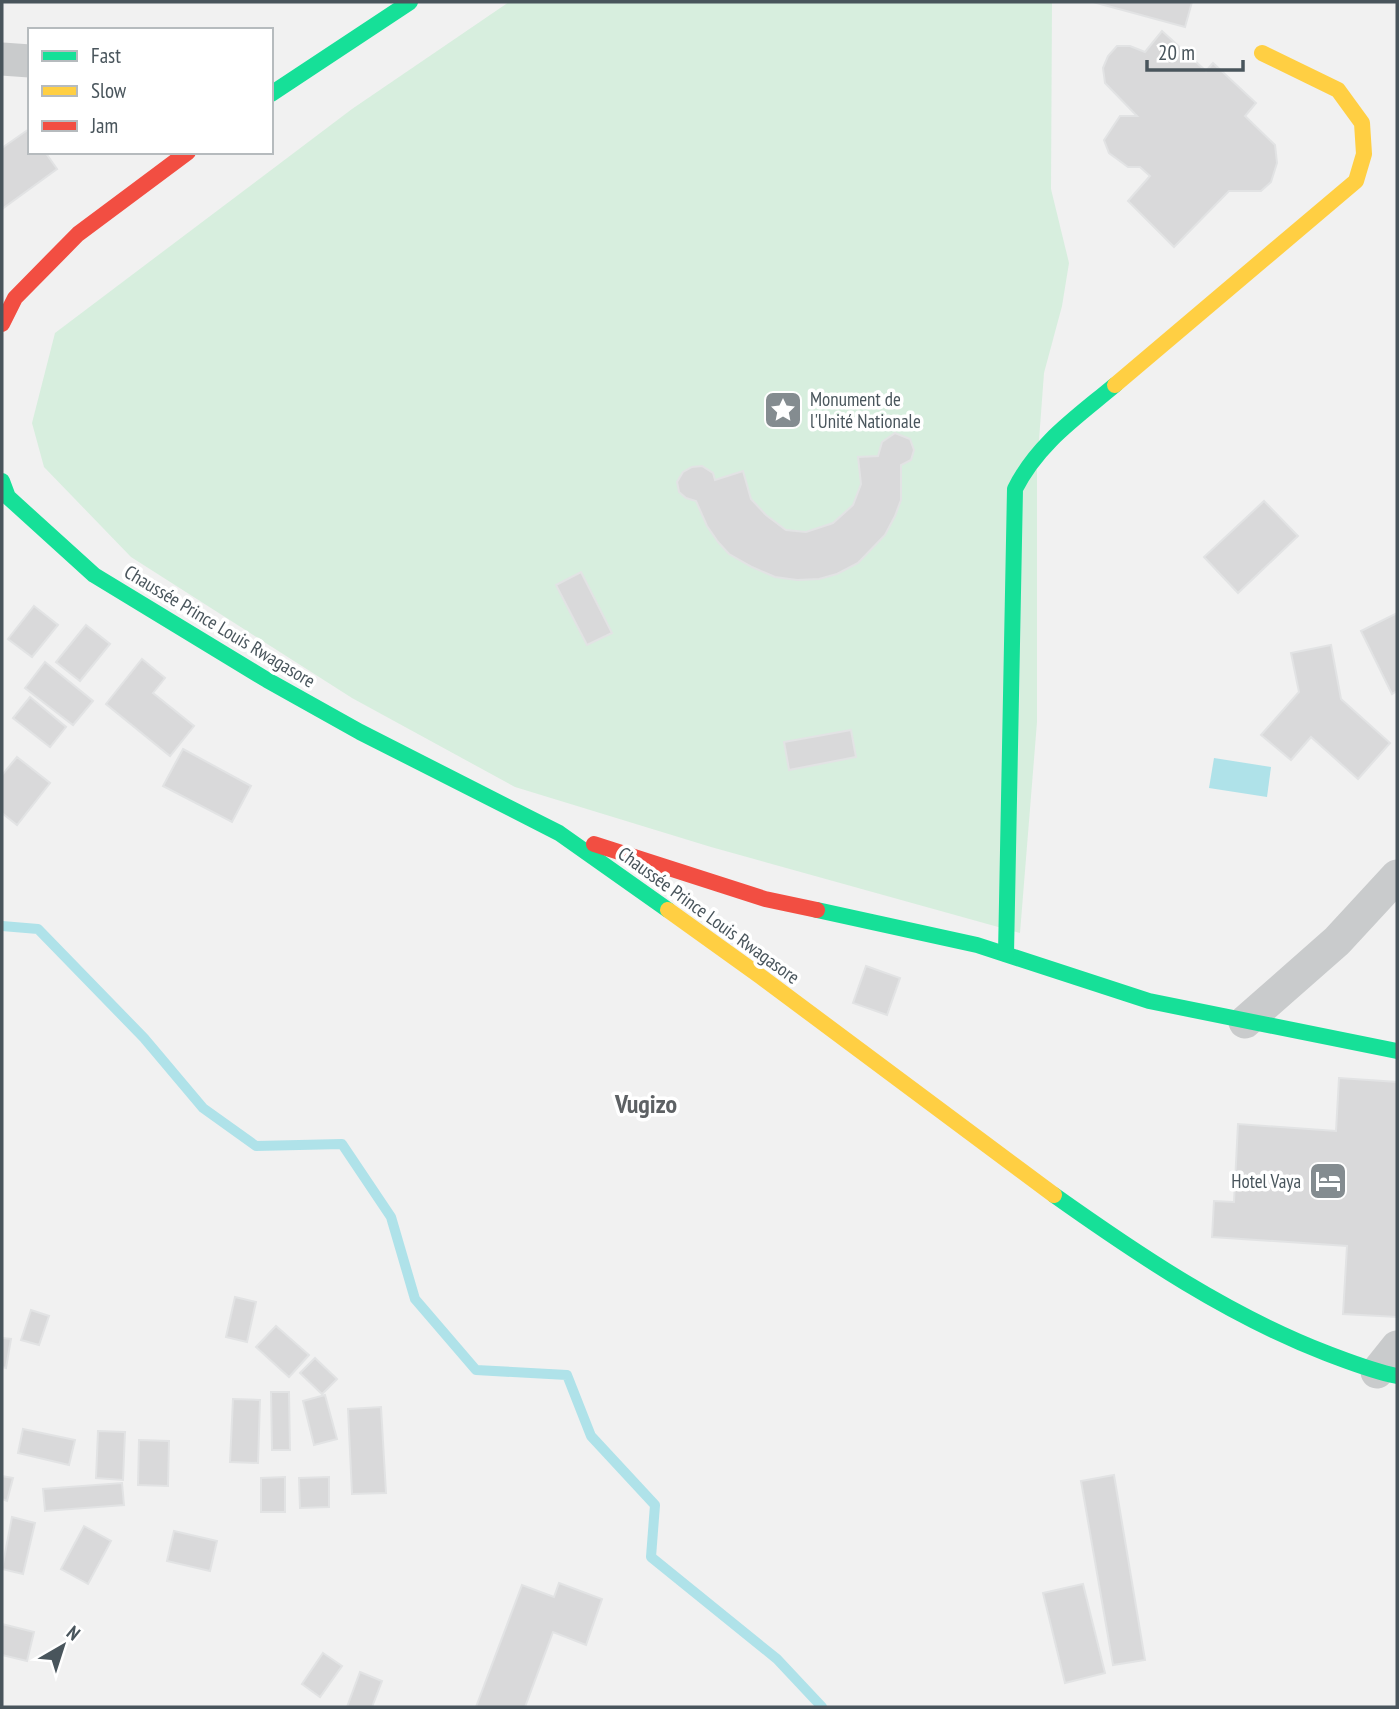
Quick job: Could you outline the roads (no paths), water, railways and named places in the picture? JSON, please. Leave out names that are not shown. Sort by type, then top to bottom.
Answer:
[{"type":"street","points":[[273,92],[410,2]]},
{"type":"street","points":[[1006,954],[1015,489],[1026,467],[1042,446],[1356,181],[1364,155],[1362,123],[1338,90],[1262,54]]},
{"type":"street","points":[[2,59],[28,61]]},
{"type":"street","points":[[2,324],[15,298],[78,234],[185,154]]},
{"type":"street","name":"Chaussée Prince Louis Rwagasore","points":[[2,481],[8,497],[94,575],[267,680],[360,732],[559,833],[760,976],[1126,1247],[1278,1334],[1387,1374]]},
{"type":"street","points":[[559,833],[765,899],[1006,954],[1149,1000],[1245,1022],[1397,1051]]},
{"type":"street","points":[[1245,1022],[1337,941],[1397,876]]},
{"type":"street","points":[[1387,1374],[1397,1347]]},
{"type":"water","points":[[1214,758],[1271,767],[1267,797],[1209,788]]},
{"type":"waterway","points":[[2,926],[38,929],[144,1038],[203,1108],[256,1146],[342,1144],[391,1217],[415,1299],[476,1370],[567,1375],[591,1436],[655,1505],[651,1557],[777,1659],[822,1707]]},
{"type":"place","name":"Monument de l'Unité Nationale","points":[[783,410]]},
{"type":"place","name":"Hotel Vaya","points":[[1328,1181]]},
{"type":"district","name":"Vugizo","points":[[646,1103]]}]
